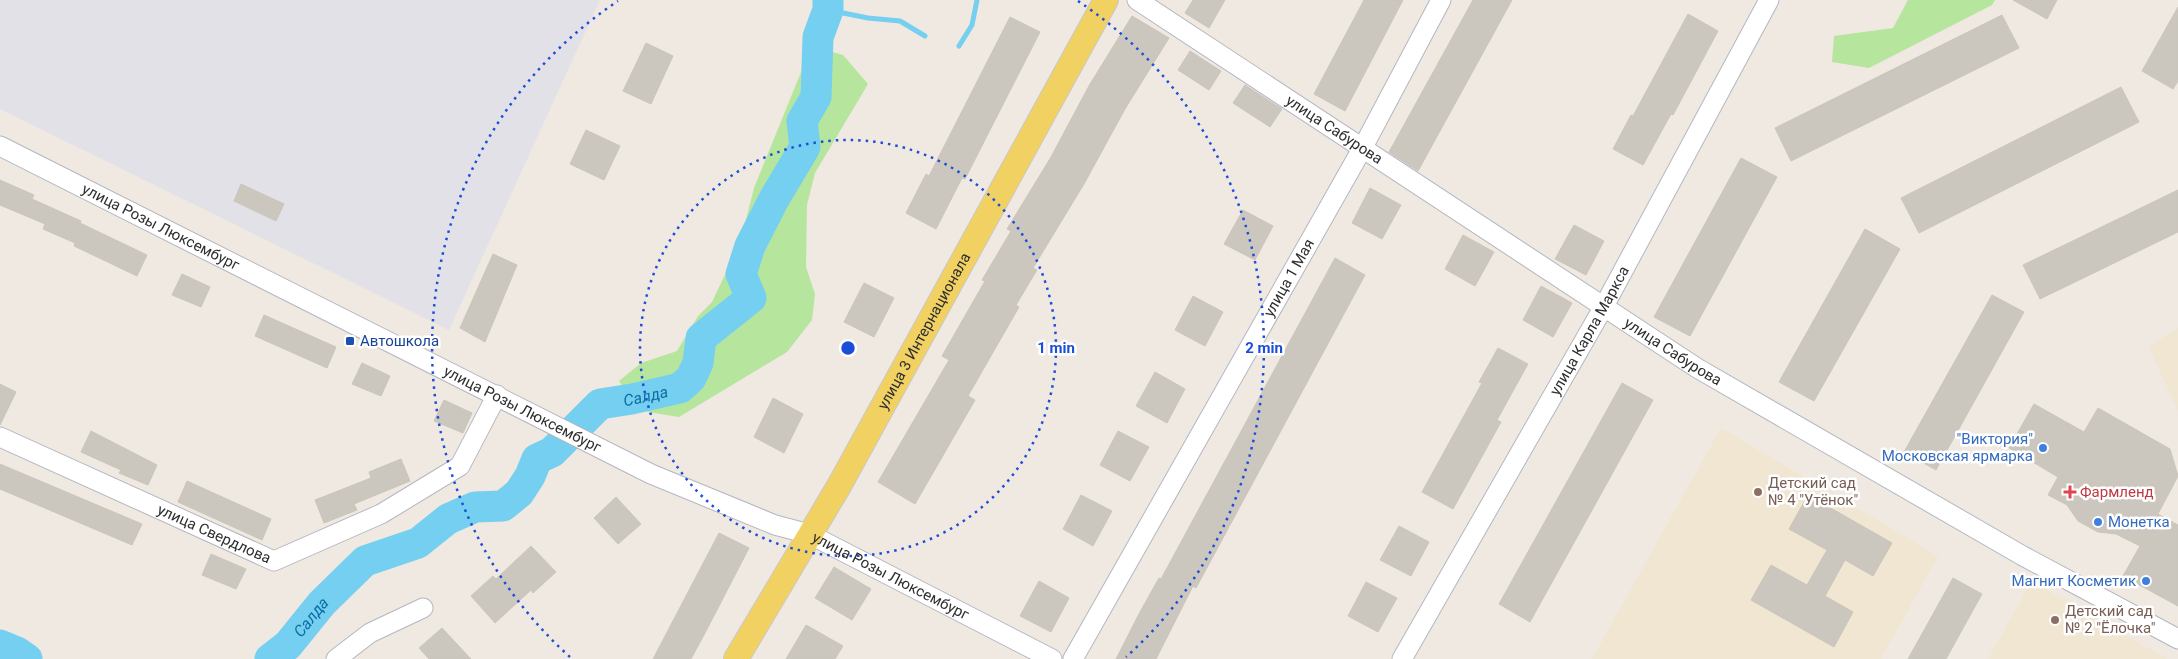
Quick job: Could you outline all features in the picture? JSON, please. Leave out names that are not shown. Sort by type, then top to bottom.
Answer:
[{"type":"main road","name":"улица 3 Интернационала","points":[[736,659],[844,478],[1106,0]]},
{"type":"street","name":"улица Сабурова","points":[[1137,0],[1603,308],[1698,368],[2023,556],[2178,639]]},
{"type":"street","name":"улица 1 Мая","points":[[1073,659],[1362,149],[1442,0]]},
{"type":"street","name":"улица Карла Маркса","points":[[1402,659],[1603,308],[1770,0]]},
{"type":"street","name":"улица Розы Люксембург","points":[[0,146],[651,474],[775,525],[809,534],[1052,659]]},
{"type":"street","name":"улица Свердлова","points":[[0,437],[274,561],[381,514],[460,466],[497,395]]},
{"type":"street","points":[[336,659],[370,633],[423,608]]},
{"type":"shaded area","points":[[0,0],[600,0],[449,330],[0,109]]},
{"type":"shaded area","points":[[2178,328],[2178,411],[2149,347]]},
{"type":"shaded area","name":"Детский сад № 4 \"Утёнок\"","points":[[1721,428],[1938,556],[1881,659],[1592,659]]},
{"type":"shaded area","name":"Детский сад № 2 \"Ёлочка\"","points":[[2032,581],[2167,659],[1988,659]]},
{"type":"green space","points":[[1908,0],[1995,0],[1992,5],[1869,68],[1832,62],[1834,36],[1893,28]]},
{"type":"green space","points":[[818,48],[843,55],[868,84],[815,173],[807,205],[806,267],[815,294],[812,320],[787,352],[679,417],[648,412],[632,399],[619,381],[641,363],[677,351],[698,316],[712,302],[740,243],[754,188],[810,50]]},
{"type":"building","points":[[1193,0],[1225,0],[1209,28],[1185,13]]},
{"type":"building","points":[[1364,0],[1403,0],[1345,111],[1314,94]]},
{"type":"building","points":[[1473,0],[1512,0],[1418,171],[1389,152]]},
{"type":"building","points":[[2013,0],[2057,0],[2047,19]]},
{"type":"building","points":[[2178,7],[2178,81],[2173,89],[2142,71]]},
{"type":"building","points":[[1688,14],[1718,31],[1673,115],[1671,114],[1643,165],[1613,149]]},
{"type":"building","points":[[2002,15],[2019,48],[1791,161],[1775,128]]},
{"type":"building","points":[[1132,16],[1169,38],[1125,109],[1084,184],[1033,268],[1037,270],[1016,305],[1019,307],[968,396],[975,400],[915,504],[878,482],[949,360],[942,356],[985,281],[982,280],[1011,231],[1007,229],[1051,157],[1090,84]]},
{"type":"building","points":[[1010,17],[1040,32],[965,179],[962,178],[936,229],[906,213],[926,174],[929,176]]},
{"type":"building","points":[[646,43],[673,56],[651,104],[623,91]]},
{"type":"building","points":[[1190,51],[1221,71],[1209,90],[1178,70]]},
{"type":"building","points":[[1245,85],[1282,109],[1270,127],[1233,103]]},
{"type":"building","points":[[2121,87],[2139,122],[1919,233],[1901,198]]},
{"type":"building","points":[[586,130],[620,146],[604,180],[570,164]]},
{"type":"building","points":[[1741,158],[1777,177],[1690,336],[1654,317]]},
{"type":"building","points":[[0,180],[34,195],[32,199],[81,221],[80,223],[147,255],[137,276],[74,246],[75,243],[43,229],[45,224],[0,205]]},
{"type":"building","points":[[241,184],[284,204],[276,221],[234,201]]},
{"type":"building","points":[[1370,188],[1401,205],[1382,239],[1352,223]]},
{"type":"building","points":[[2178,190],[2178,232],[2040,299],[2023,265]]},
{"type":"building","points":[[1243,210],[1273,226],[1255,260],[1224,244]]},
{"type":"building","points":[[1574,225],[1604,241],[1586,275],[1555,259]]},
{"type":"building","points":[[1865,229],[1900,249],[1814,401],[1779,382]]},
{"type":"building","points":[[1463,235],[1494,252],[1475,286],[1445,269]]},
{"type":"building","points":[[493,254],[517,265],[485,342],[460,328]]},
{"type":"building","points":[[1335,258],[1365,275],[1196,588],[1193,586],[1156,659],[1116,659],[1140,612],[1159,578],[1161,579]]},
{"type":"building","points":[[182,274],[210,287],[201,307],[172,295]]},
{"type":"building","points":[[864,283],[894,298],[874,337],[844,322]]},
{"type":"building","points":[[1541,286],[1572,303],[1553,337],[1523,320]]},
{"type":"building","points":[[1992,295],[2024,312],[1936,470],[1904,452]]},
{"type":"building","points":[[1193,296],[1223,312],[1205,346],[1175,330]]},
{"type":"building","points":[[264,315],[336,347],[327,368],[255,336]]},
{"type":"building","points":[[1498,348],[1528,364],[1497,420],[1501,422],[1453,509],[1422,492],[1482,383],[1479,382]]},
{"type":"building","points":[[362,363],[390,376],[381,396],[352,384]]},
{"type":"building","points":[[1155,372],[1185,389],[1167,423],[1136,406]]},
{"type":"building","points":[[1622,383],[1653,400],[1530,622],[1499,604]]},
{"type":"building","points":[[0,384],[16,392],[0,425]]},
{"type":"building","points":[[773,398],[803,414],[784,453],[754,437]]},
{"type":"building","points":[[444,400],[472,413],[463,433],[434,421]]},
{"type":"building","points":[[2034,404],[2084,432],[2098,408],[2170,449],[2178,476],[2158,514],[2178,525],[2178,606],[2123,576],[2140,546],[2116,534],[2098,532],[2078,521],[2067,505],[2048,495],[2058,477],[2009,448]]},
{"type":"building","points":[[91,431],[157,465],[148,485],[119,473],[121,470],[81,452]]},
{"type":"building","points":[[1118,431],[1149,447],[1130,481],[1100,465]]},
{"type":"building","points":[[401,459],[410,481],[354,504],[357,510],[324,523],[315,500],[371,478],[369,472]]},
{"type":"building","points":[[0,464],[142,524],[132,545],[0,489]]},
{"type":"building","points":[[187,481],[271,519],[262,540],[178,502]]},
{"type":"building","points":[[1081,495],[1112,511],[1093,546],[1063,529]]},
{"type":"building","points":[[1808,495],[1892,543],[1873,576],[1845,560],[1825,596],[1853,612],[1834,647],[1751,600],[1771,565],[1807,585],[1827,550],[1789,529]]},
{"type":"building","points":[[616,497],[641,524],[618,544],[594,518]]},
{"type":"building","points":[[1399,526],[1429,542],[1411,576],[1380,560]]},
{"type":"building","points":[[719,533],[749,548],[705,633],[691,659],[653,659]]},
{"type":"building","points":[[531,546],[556,572],[533,593],[531,590],[495,623],[471,596],[493,576],[496,579]]},
{"type":"building","points":[[211,554],[246,569],[236,589],[202,575]]},
{"type":"building","points":[[834,567],[871,589],[852,620],[815,598]]},
{"type":"building","points":[[1953,578],[1982,594],[1946,659],[1908,659]]},
{"type":"building","points":[[1039,581],[1069,598],[1051,632],[1020,616]]},
{"type":"building","points":[[1366,582],[1397,598],[1378,632],[1348,616]]},
{"type":"building","points":[[806,625],[843,646],[835,659],[786,659]]},
{"type":"building","points":[[442,628],[471,659],[429,659],[419,648]]},
{"type":"waterway","name":"Салда","points":[[270,659],[288,645],[322,603],[365,561],[418,543],[448,519],[475,507],[503,506],[519,493],[530,476],[537,459],[552,452],[600,404],[680,388],[691,378],[698,363],[701,338],[751,298],[741,274],[750,246],[774,199],[805,147],[802,121],[816,97],[818,37],[828,10],[828,0]]},
{"type":"waterway","points":[[959,46],[972,25],[977,0]]},
{"type":"waterway","points":[[828,10],[868,18],[900,21],[925,36]]},
{"type":"waterway","name":"Салда","points":[[0,645],[17,652],[27,659]]},
{"type":"place","name":"Автошкола","points":[[350,341]]},
{"type":"place","name":"\"Виктория\" Московская ярмарка","points":[[2043,448]]},
{"type":"place","name":"Детский сад № 4 \"Утёнок\"","points":[[1758,492]]},
{"type":"place","name":"Фармленд","points":[[2070,492]]},
{"type":"place","name":"Монетка","points":[[2098,522]]},
{"type":"place","name":"Магнит Косметик","points":[[2146,581]]},
{"type":"place","name":"Детский сад № 2 \"Ёлочка\"","points":[[2055,620]]}]
